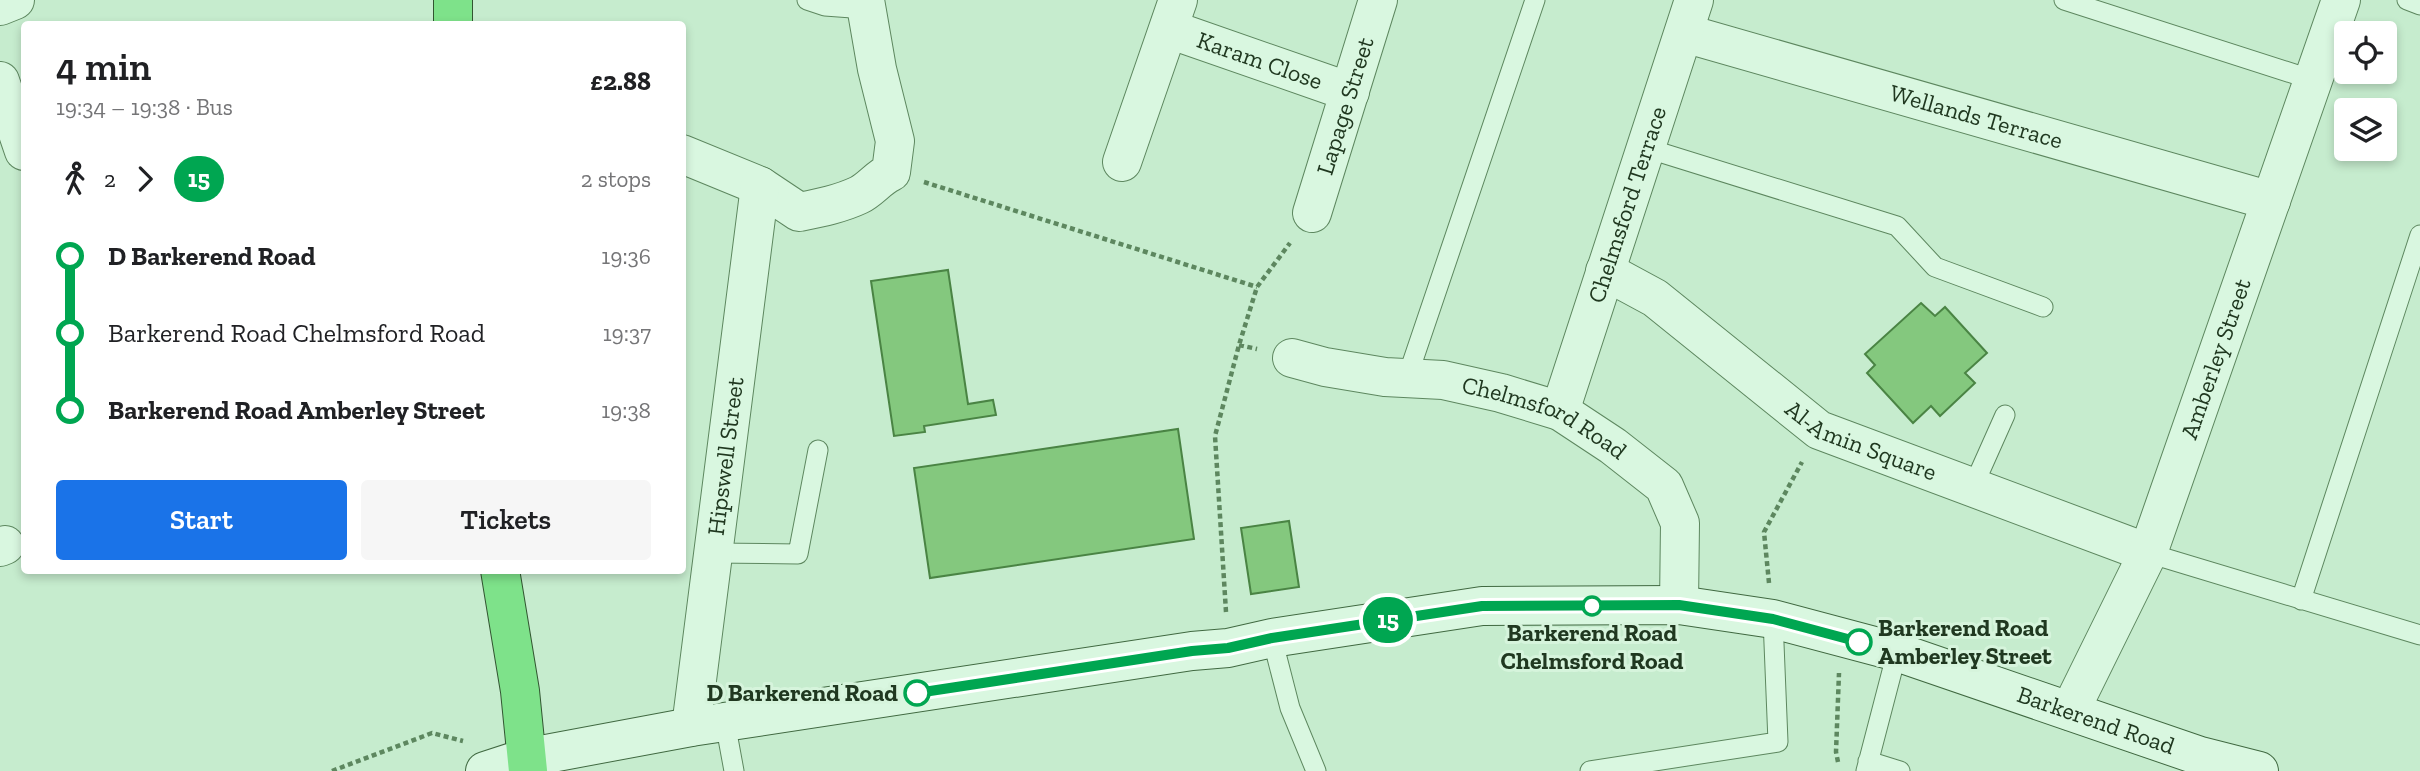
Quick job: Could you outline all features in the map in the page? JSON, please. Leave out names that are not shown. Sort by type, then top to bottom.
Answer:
[{"type":"highway","points":[[453,0],[453,21]]},
{"type":"highway","points":[[501,574],[520,691],[527,764]]},
{"type":"street","points":[[0,6],[15,0]]},
{"type":"street","name":"Lapage Street","points":[[1312,213],[1378,0]]},
{"type":"street","name":"Amberley Street","points":[[2070,710],[2148,553],[2341,0]]},
{"type":"street","points":[[686,156],[760,186],[799,212],[832,205],[862,194],[880,177],[891,172],[895,141],[865,5]]},
{"type":"street","name":"Karam Close","points":[[1122,162],[1173,15],[1350,92]]},
{"type":"street","name":"Chelmsford Terrace","points":[[1560,411],[1689,16]]},
{"type":"street","name":"Wellands Terrace","points":[[1689,16],[2271,201]]},
{"type":"street","points":[[0,81],[21,142]]},
{"type":"street","name":"Hipswell Street","points":[[708,724],[713,553],[760,186]]},
{"type":"street","name":"Al-Amin Square","points":[[1605,271],[1655,298],[1819,430],[2148,553]]},
{"type":"street","name":"Chelmsford Road","points":[[1292,358],[1385,377],[1443,380],[1501,393],[1560,411],[1613,446],[1664,486],[1680,523],[1679,605]]},
{"type":"street","name":"Barkerend Road","points":[[478,757],[527,764],[708,724],[1192,651],[1228,648],[1272,638],[1482,606],[1679,605],[1773,619],[1897,652],[2200,756],[2259,771]]},
{"type":"lane","points":[[807,0],[825,6],[865,5]]},
{"type":"lane","points":[[1407,378],[1535,0]]},
{"type":"lane","points":[[2064,0],[2313,80]]},
{"type":"lane","points":[[2407,0],[2420,5]]},
{"type":"lane","points":[[1646,148],[1897,226],[1935,267],[2043,307]]},
{"type":"lane","points":[[2301,600],[2420,235]]},
{"type":"lane","points":[[1972,489],[2005,415]]},
{"type":"lane","points":[[713,553],[798,554],[818,450]]},
{"type":"lane","points":[[2148,553],[2420,635]]},
{"type":"lane","points":[[1590,771],[1779,742],[1773,619]]},
{"type":"lane","points":[[1272,638],[1290,708],[1316,771]]},
{"type":"lane","points":[[1897,652],[1867,766],[1900,771]]},
{"type":"lane","points":[[708,724],[734,771]]},
{"type":"path","points":[[891,172],[1257,287]]},
{"type":"path","points":[[1228,648],[1215,436],[1257,287],[1312,213]]},
{"type":"path","points":[[1773,619],[1764,532],[1819,430]]},
{"type":"path","points":[[1839,771],[1836,752],[1840,661],[1844,638]]},
{"type":"path","points":[[332,771],[432,733],[478,757]]},
{"type":"building","points":[[948,270],[968,404],[993,400],[996,415],[924,426],[925,432],[894,436],[871,281]]},
{"type":"building","points":[[1921,303],[1935,316],[1945,307],[1987,353],[1965,373],[1975,383],[1940,416],[1931,406],[1913,423],[1867,373],[1875,365],[1865,354]]},
{"type":"building","points":[[1178,429],[1194,539],[930,578],[914,468]]},
{"type":"building","points":[[1289,521],[1299,587],[1251,594],[1241,528]]},
{"type":"bus line","name":"15","points":[[917,693],[1192,651],[1228,648],[1272,638],[1482,606],[1679,605],[1773,619],[1859,642]]},
{"type":"place","name":"Barkerend Road Chelmsford Road","points":[[1592,606]]},
{"type":"place","name":"Barkerend Road Amberley Street","points":[[1859,642]]},
{"type":"place","name":"D Barkerend Road","points":[[917,693]]}]
